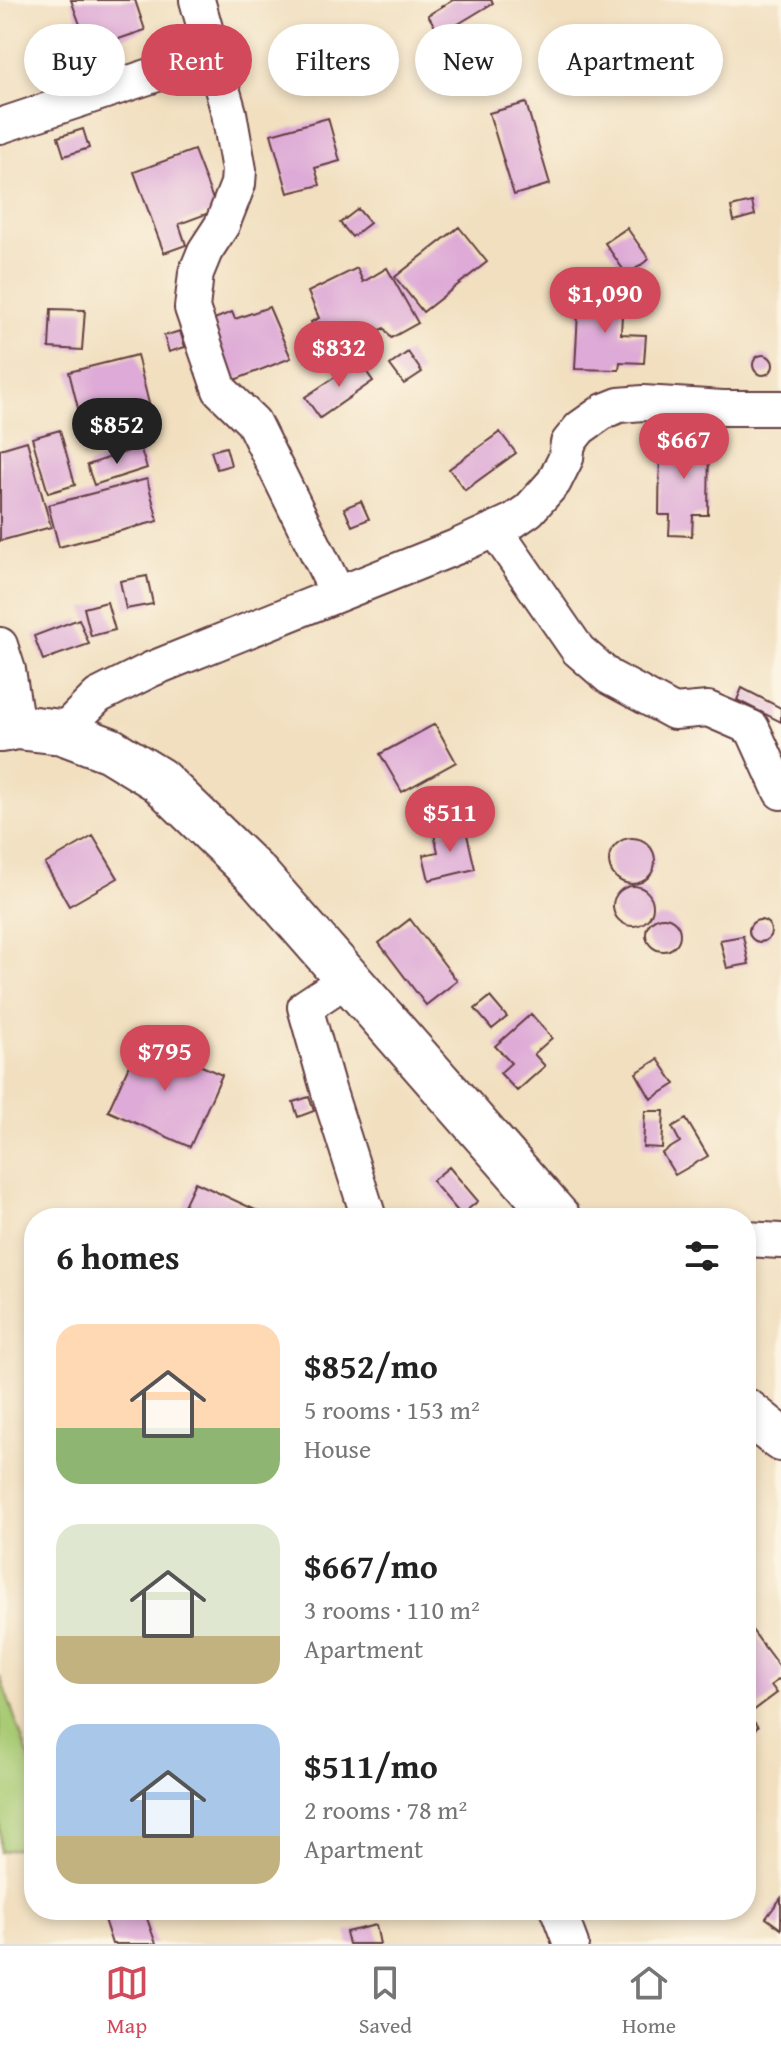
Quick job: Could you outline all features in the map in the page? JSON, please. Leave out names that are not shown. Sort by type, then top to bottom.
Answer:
[{"type":"street","points":[[197,0],[203,24]]},
{"type":"street","points":[[0,126],[141,79]]},
{"type":"street","points":[[224,96],[239,170],[238,184],[225,218],[196,273],[192,308],[220,390],[253,422],[337,592]]},
{"type":"street","points":[[62,732],[98,696],[152,669],[495,530],[529,510],[559,474],[568,443],[580,428],[604,411],[619,405],[643,403],[781,408]]},
{"type":"street","points":[[495,530],[578,650],[609,677],[674,712],[708,709],[752,728],[781,792]]},
{"type":"street","points":[[0,645],[8,670],[8,729],[62,732],[110,750],[159,780],[258,876],[549,1208]]},
{"type":"street","points":[[347,979],[305,1007],[366,1208]]},
{"type":"street","points":[[756,1240],[781,1241]]},
{"type":"street","points":[[756,1419],[781,1439]]},
{"type":"street","points":[[562,1920],[571,1944]]},
{"type":"green space","points":[[0,1676],[24,1744],[24,1846],[0,1852]]},
{"type":"building","points":[[71,0],[135,0],[143,24],[141,31],[125,37],[125,24],[80,24]]},
{"type":"building","points":[[453,0],[491,0],[493,3],[458,24],[433,24],[428,15]]},
{"type":"building","points":[[526,103],[550,184],[514,195],[489,113]]},
{"type":"building","points":[[328,118],[340,161],[315,168],[320,185],[288,193],[271,134]]},
{"type":"building","points":[[83,129],[89,148],[64,156],[58,137]]},
{"type":"building","points":[[194,150],[217,210],[179,224],[186,245],[164,253],[134,172]]},
{"type":"building","points":[[752,202],[755,215],[734,221],[731,207]]},
{"type":"building","points":[[358,209],[370,223],[352,237],[340,223]]},
{"type":"building","points":[[459,227],[487,262],[423,312],[395,277]]},
{"type":"building","points":[[627,228],[649,259],[627,275],[605,243]]},
{"type":"building","points":[[357,268],[363,282],[387,268],[418,323],[391,338],[384,328],[328,359],[311,322],[319,318],[308,292]]},
{"type":"building","points":[[579,293],[623,295],[621,334],[646,335],[644,363],[620,362],[619,370],[575,369]]},
{"type":"building","points":[[269,307],[291,358],[232,381],[209,321],[232,312],[235,319]]},
{"type":"building","points":[[51,309],[85,310],[82,350],[49,348]]},
{"type":"building","points":[[180,331],[185,347],[169,352],[164,336]]},
{"type":"building","points":[[408,352],[422,372],[404,384],[390,365]]},
{"type":"building","points":[[137,355],[152,416],[84,432],[69,372]]},
{"type":"building","points":[[763,355],[770,358],[773,365],[770,372],[763,375],[756,372],[753,365],[756,358]]},
{"type":"building","points":[[359,361],[373,381],[320,418],[305,397]]},
{"type":"building","points":[[60,430],[75,485],[48,493],[32,438]]},
{"type":"building","points":[[500,432],[516,453],[465,490],[449,469]]},
{"type":"building","points":[[660,436],[709,437],[708,515],[693,515],[692,536],[669,535],[670,515],[659,515]]},
{"type":"building","points":[[27,441],[51,527],[0,541],[0,449]]},
{"type":"building","points":[[140,447],[147,468],[94,485],[87,465]]},
{"type":"building","points":[[226,447],[231,465],[217,469],[211,451]]},
{"type":"building","points":[[147,479],[158,521],[59,547],[48,505]]},
{"type":"building","points":[[361,501],[369,519],[352,526],[344,508]]},
{"type":"building","points":[[147,576],[153,604],[126,609],[120,581]]},
{"type":"building","points":[[107,602],[115,630],[91,636],[84,608]]},
{"type":"building","points":[[79,619],[89,644],[43,660],[34,636]]},
{"type":"building","points":[[742,688],[781,708],[781,722],[737,700]]},
{"type":"building","points":[[435,724],[456,762],[402,792],[380,754]]},
{"type":"building","points":[[465,826],[475,869],[429,880],[423,855],[438,852],[434,834]]},
{"type":"building","points":[[93,836],[118,878],[69,906],[45,864]]},
{"type":"building","points":[[632,838],[648,845],[655,861],[648,877],[632,884],[616,877],[609,861],[616,845]]},
{"type":"building","points":[[633,886],[647,892],[653,906],[647,920],[633,926],[619,920],[613,906],[619,892]]},
{"type":"building","points":[[663,917],[675,922],[680,934],[675,946],[663,951],[651,946],[646,934],[651,922]]},
{"type":"building","points":[[410,919],[457,981],[426,1005],[379,943]]},
{"type":"building","points":[[760,920],[768,923],[771,931],[768,939],[760,942],[752,939],[749,931],[752,923]]},
{"type":"building","points":[[743,936],[749,964],[727,968],[720,940]]},
{"type":"building","points":[[490,997],[507,1017],[492,1029],[475,1009]]},
{"type":"building","points":[[531,1014],[552,1038],[534,1054],[545,1066],[517,1091],[500,1073],[511,1063],[495,1046]]},
{"type":"building","points":[[141,1039],[222,1075],[190,1147],[108,1111]]},
{"type":"building","points":[[658,1059],[675,1084],[651,1099],[636,1073]]},
{"type":"building","points":[[309,1097],[314,1111],[298,1117],[293,1102]]},
{"type":"building","points":[[645,1111],[664,1111],[662,1148],[643,1147]]},
{"type":"building","points":[[686,1119],[708,1156],[675,1175],[662,1153],[680,1142],[672,1127]]},
{"type":"building","points":[[449,1167],[478,1201],[470,1208],[455,1208],[432,1181]]},
{"type":"building","points":[[195,1182],[251,1208],[183,1208]]},
{"type":"building","points":[[756,1635],[781,1669],[781,1678],[771,1685],[777,1693],[756,1709]]},
{"type":"building","points":[[781,1898],[781,1929],[766,1918]]},
{"type":"building","points":[[104,1920],[148,1920],[156,1944],[112,1944]]},
{"type":"building","points":[[376,1925],[380,1944],[349,1944],[346,1932]]}]
